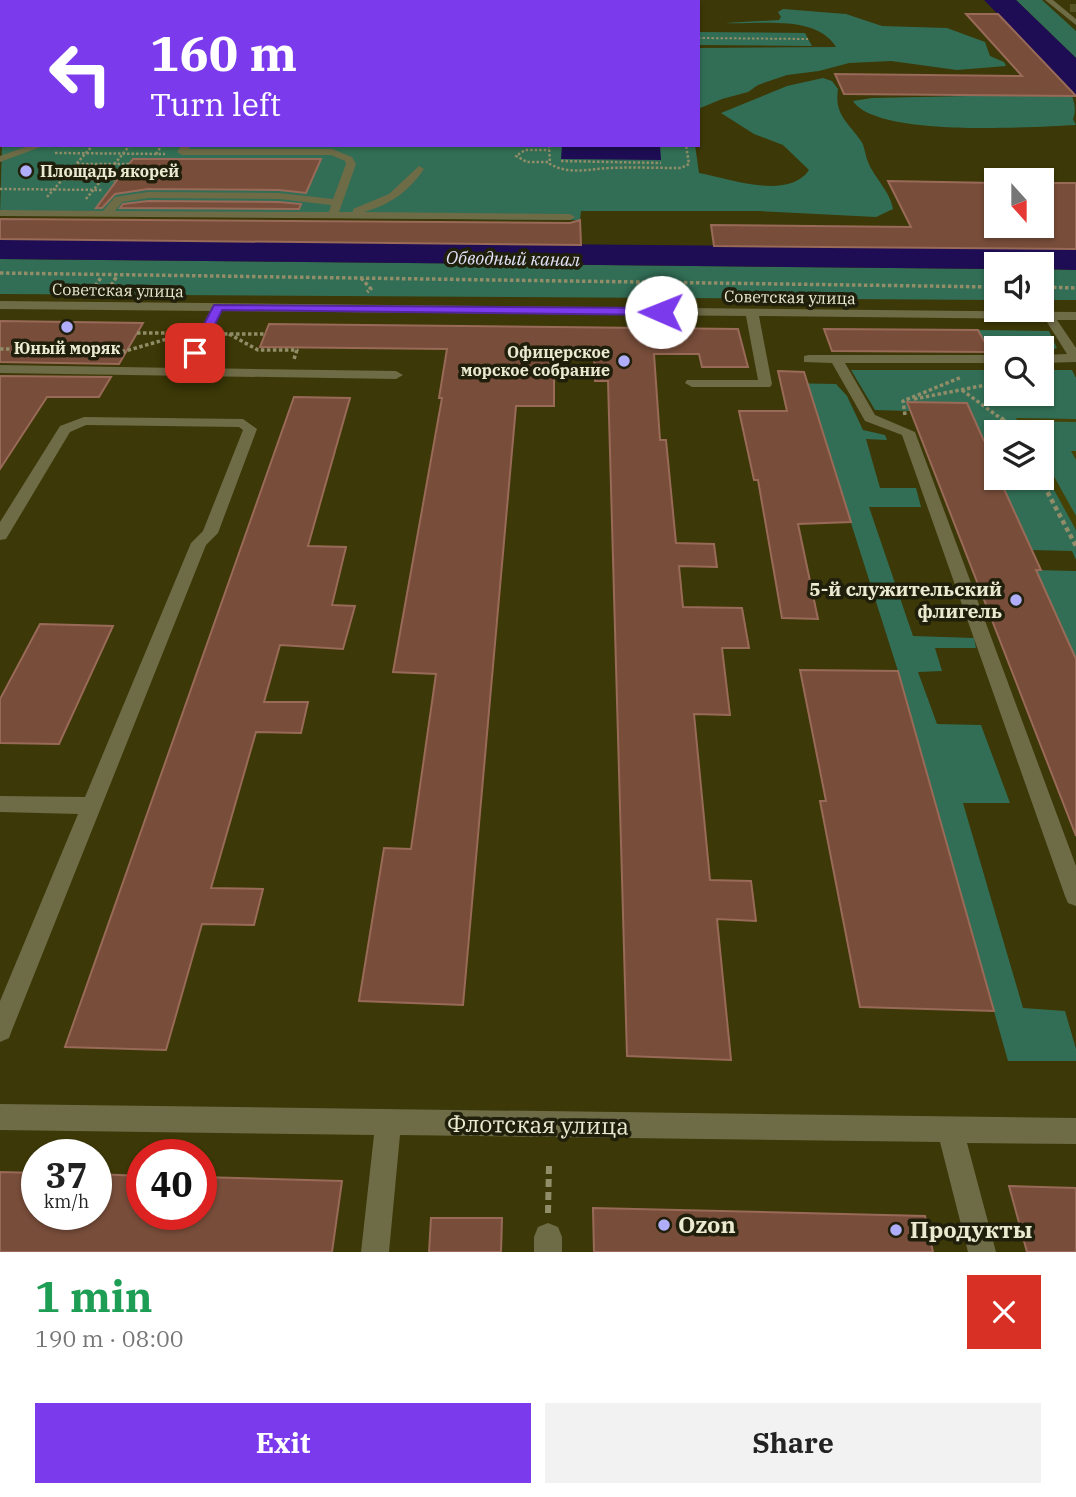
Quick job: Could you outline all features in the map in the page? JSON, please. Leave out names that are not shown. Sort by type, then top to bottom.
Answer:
[{"type":"street","points":[[76,0],[124,0]]},
{"type":"street","points":[[1049,0],[1076,23]]},
{"type":"street","points":[[1058,8],[1070,8]]},
{"type":"street","points":[[0,159],[36,147]]},
{"type":"street","points":[[184,149],[332,152],[349,159],[351,164],[333,216]]},
{"type":"street","points":[[333,216],[379,205],[401,191],[419,169]]},
{"type":"street","points":[[106,214],[119,200],[148,195],[279,196],[337,204]]},
{"type":"street","points":[[0,213],[570,217]]},
{"type":"street","name":"Советская улица","points":[[0,305],[984,315]]},
{"type":"street","points":[[186,372],[218,307]]},
{"type":"street","points":[[692,383],[765,384],[752,313]]},
{"type":"street","name":"Советская улица","points":[[1054,316],[1076,316]]},
{"type":"street","points":[[1053,322],[1076,358]]},
{"type":"street","points":[[1054,359],[1076,358]]},
{"type":"street","points":[[809,359],[984,359]]},
{"type":"street","points":[[836,359],[870,418],[908,432],[1076,896]]},
{"type":"street","points":[[0,369],[396,374]]},
{"type":"street","points":[[0,535],[65,429],[74,425],[84,421],[243,423],[250,429],[210,533],[199,543],[3,1016]]},
{"type":"street","points":[[0,804],[92,806]]},
{"type":"street","name":"Флотская улица","points":[[0,1117],[1076,1131]]},
{"type":"street","points":[[375,1252],[388,1124]]},
{"type":"street","points":[[950,1129],[982,1252]]},
{"type":"path","points":[[700,38],[808,38]]},
{"type":"path","points":[[46,199],[91,147]]},
{"type":"path","points":[[85,200],[128,147]]},
{"type":"path","points":[[156,154],[161,147]]},
{"type":"path","points":[[548,162],[549,148],[525,150],[516,156],[527,162],[548,162],[565,170],[611,167],[655,169],[687,166],[686,147]]},
{"type":"path","points":[[19,153],[156,154],[184,149]]},
{"type":"path","points":[[561,161],[661,163]]},
{"type":"path","points":[[565,170],[566,161]]},
{"type":"path","points":[[654,163],[655,169]]},
{"type":"path","points":[[76,164],[129,164]]},
{"type":"path","points":[[63,179],[117,180]]},
{"type":"path","points":[[0,189],[111,190]]},
{"type":"path","points":[[7,194],[12,189]]},
{"type":"path","points":[[0,273],[984,287]]},
{"type":"path","points":[[102,276],[93,289],[110,287],[117,276]]},
{"type":"path","points":[[361,278],[371,289],[361,296]]},
{"type":"path","points":[[638,281],[638,298]]},
{"type":"path","points":[[881,285],[883,292]]},
{"type":"path","points":[[1054,287],[1076,288]]},
{"type":"path","points":[[109,371],[120,353],[185,333]]},
{"type":"path","points":[[228,334],[258,350],[298,350],[289,373]]},
{"type":"path","points":[[903,401],[972,373]]},
{"type":"path","points":[[903,401],[984,385]]},
{"type":"path","points":[[961,390],[1003,420]]},
{"type":"path","points":[[903,401],[908,432]]},
{"type":"path","points":[[1046,490],[1076,546]]},
{"type":"path","points":[[548,1244],[549,1165]]},
{"type":"shaded area","points":[[1015,418],[1076,419],[1076,530],[1054,490],[1054,420]]},
{"type":"green space","points":[[1016,0],[1042,0],[1076,31],[1076,58]]},
{"type":"green space","points":[[783,9],[846,14],[882,26],[947,28],[985,42],[990,56],[1004,62],[1006,66],[957,70],[891,61],[849,63],[819,71],[787,75],[700,108],[700,48],[836,47],[827,37],[801,25],[725,23],[779,20],[781,17],[778,12]]},
{"type":"green space","points":[[700,32],[805,33],[812,46],[700,45]]},
{"type":"green space","points":[[823,78],[832,81],[838,89],[840,112],[862,143],[871,168],[886,191],[893,209],[876,217],[759,211],[581,211],[580,220],[0,215],[2,147],[695,147],[699,173],[757,185],[787,184],[799,179],[809,170],[783,145],[754,134],[721,113],[787,86]]},
{"type":"green space","points":[[1072,96],[1075,108],[1073,119],[1076,125],[957,128],[923,125],[892,121],[868,113],[853,101],[872,98]]},
{"type":"green space","points":[[0,259],[984,269],[984,300],[0,294]]},
{"type":"green space","points":[[1054,269],[1076,270],[1076,300],[1054,300]]},
{"type":"green space","points":[[978,330],[1049,331],[1051,336],[984,336],[984,341]]},
{"type":"green space","points":[[851,370],[984,370],[984,406],[1054,406],[1054,370],[1072,370],[1076,378],[1076,419],[984,420],[984,441],[967,403],[911,411],[875,410]]},
{"type":"green space","points":[[781,383],[836,384],[847,396],[863,430],[885,435],[887,440],[866,439],[880,488],[916,488],[921,507],[869,507],[913,636],[974,638],[976,648],[935,648],[942,671],[918,672],[937,724],[981,725],[1010,803],[963,803],[1023,1008],[1065,1011],[1076,1049],[1076,1061],[1008,1061],[898,671],[851,523],[840,491],[787,411]]},
{"type":"green space","points":[[1054,422],[1076,422],[1076,451],[1071,451],[1076,460],[1076,516],[1054,476]]},
{"type":"green space","points":[[1004,490],[1054,490],[1076,530],[1076,560],[1072,551],[1032,550]]},
{"type":"green space","points":[[1036,570],[1076,571],[1076,659]]},
{"type":"water","points":[[984,0],[1016,0],[1076,58],[1076,95]]},
{"type":"water","points":[[562,147],[660,147],[661,160],[561,159]]},
{"type":"water","name":"Обводный канал","points":[[0,239],[1076,249],[1076,270],[1054,269],[1054,252],[984,252],[984,269],[0,259]]},
{"type":"building","points":[[966,14],[998,14],[1076,96],[844,94],[835,74],[1022,76]]},
{"type":"building","points":[[133,159],[321,159],[306,193],[279,190],[148,189],[115,194],[102,208],[96,208]]},
{"type":"building","points":[[888,181],[984,183],[984,238],[1054,238],[1054,183],[1076,183],[1076,249],[714,246],[711,225],[911,227]]},
{"type":"building","points":[[148,201],[301,204],[299,209],[120,208],[123,204]]},
{"type":"building","points":[[0,219],[570,223],[580,220],[581,245],[0,239]]},
{"type":"building","points":[[0,321],[143,323],[119,364],[0,362]]},
{"type":"building","points":[[269,324],[738,329],[748,367],[702,367],[699,354],[654,354],[660,440],[666,440],[676,543],[714,544],[717,567],[679,566],[683,607],[742,608],[749,648],[722,648],[730,715],[694,714],[710,880],[751,881],[756,921],[717,919],[731,1060],[627,1056],[608,381],[595,381],[594,353],[554,353],[554,406],[516,406],[463,1005],[359,1001],[384,848],[411,849],[436,674],[393,672],[442,398],[439,398],[447,349],[260,347]]},
{"type":"building","points":[[824,329],[978,330],[984,341],[984,352],[832,351]]},
{"type":"building","points":[[778,371],[804,372],[851,522],[798,524],[818,619],[782,618],[758,480],[754,480],[739,411],[787,411]]},
{"type":"building","points":[[0,376],[111,377],[99,397],[47,397],[0,469]]},
{"type":"building","points":[[294,397],[350,398],[308,546],[346,547],[332,605],[355,606],[343,649],[280,645],[264,702],[308,702],[301,733],[256,732],[211,888],[263,889],[254,925],[202,924],[166,1050],[65,1047]]},
{"type":"building","name":"5-й служительский флигель","points":[[907,402],[967,403],[984,441],[984,490],[1004,490],[1041,570],[1036,570],[1076,659],[1076,836]]},
{"type":"building","points":[[40,624],[113,626],[59,744],[0,743],[0,699]]},
{"type":"building","points":[[800,670],[898,671],[994,1011],[860,1007],[820,801],[826,801]]},
{"type":"building","points":[[0,1172],[21,1173],[21,1230],[112,1230],[112,1175],[126,1175],[126,1230],[217,1230],[217,1177],[342,1181],[332,1252],[0,1252]]},
{"type":"building","points":[[1009,1186],[1076,1188],[1076,1252],[1027,1252]]},
{"type":"building","points":[[593,1208],[925,1216],[933,1252],[594,1252]]},
{"type":"building","points":[[431,1218],[502,1218],[501,1252],[429,1252]]},
{"type":"tunnel","points":[[1070,8],[1076,8]]},
{"type":"place","name":"Площадь якорей","points":[[26,171]]},
{"type":"place","name":"Юный моряк","points":[[67,327]]},
{"type":"place","name":"Офицерское морское собрание","points":[[624,361]]},
{"type":"place","name":"5-й служительский флигель","points":[[1016,600]]},
{"type":"place","name":"Ozon","points":[[664,1225]]},
{"type":"place","name":"Продукты","points":[[896,1230]]},
{"type":"route","points":[[195,353],[218,307],[661,312]]}]
